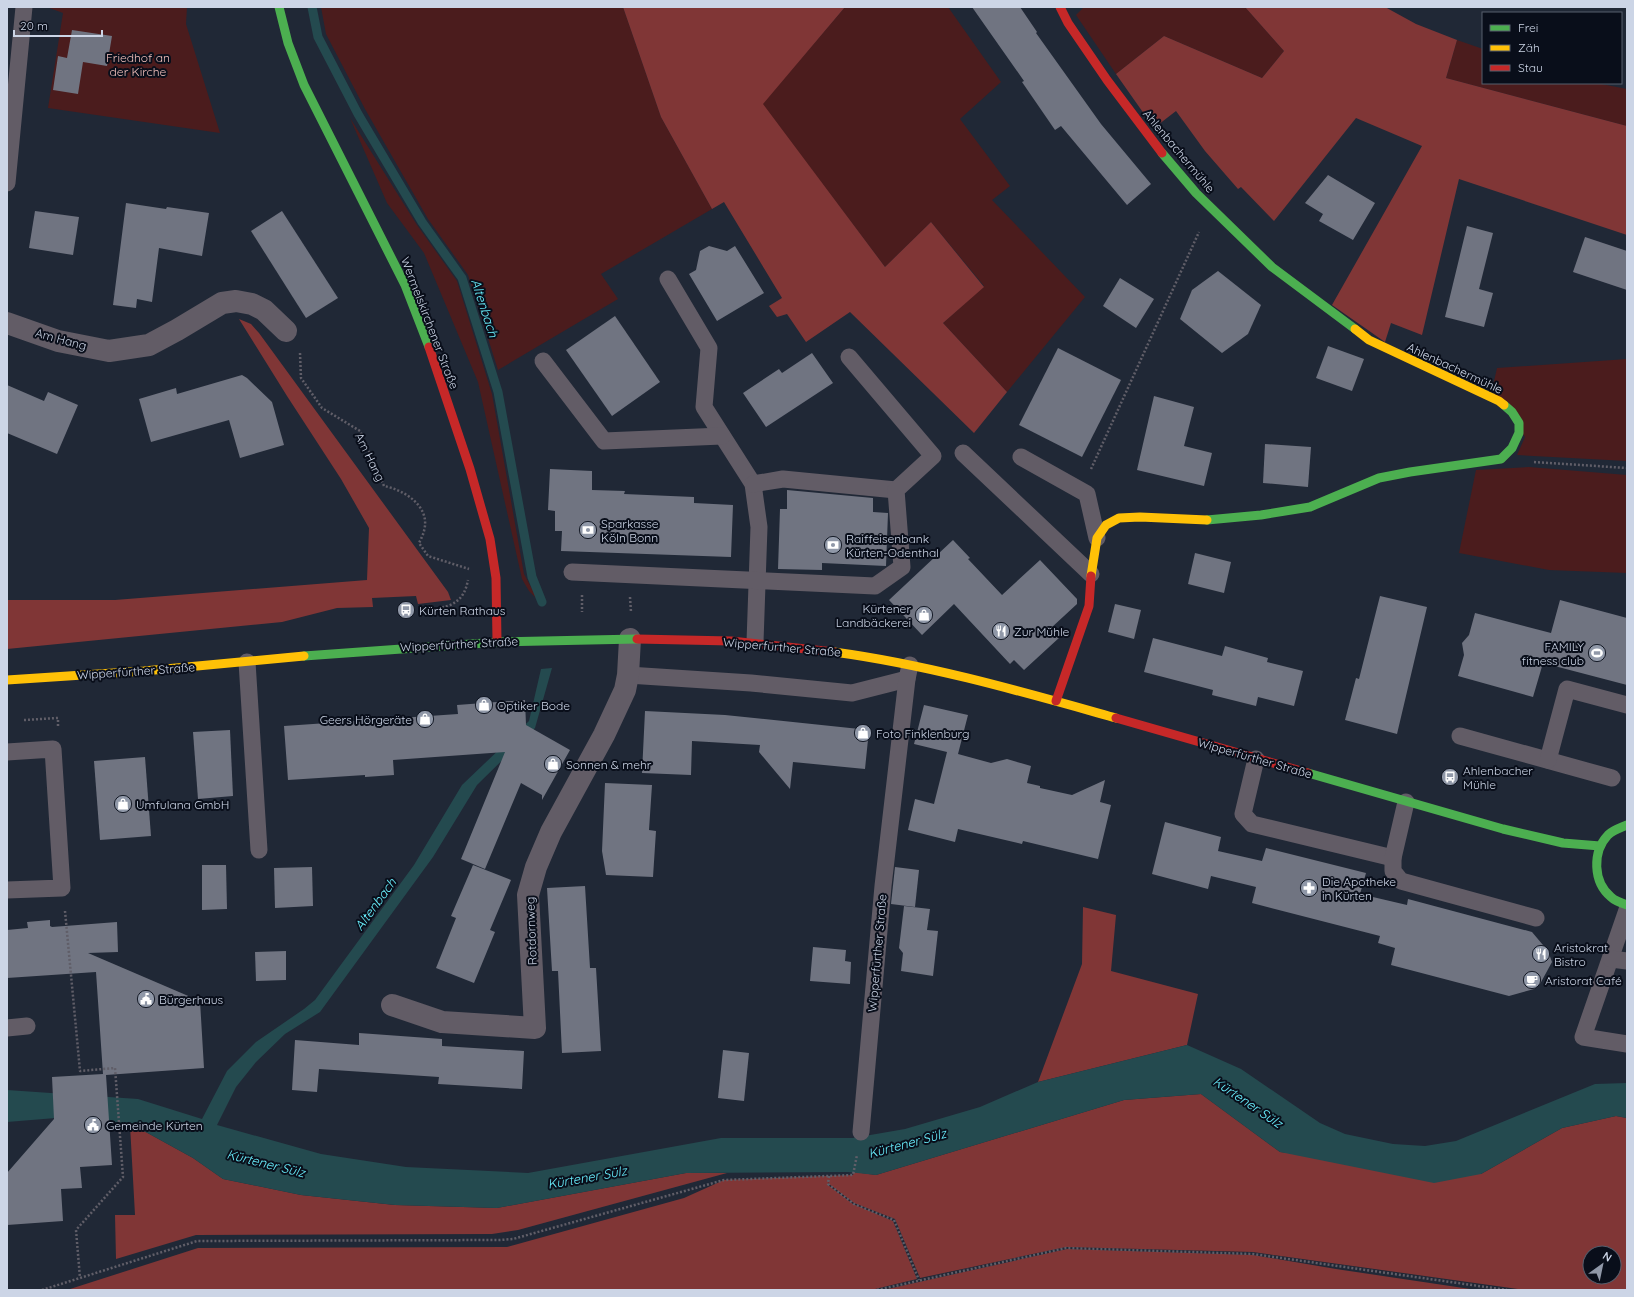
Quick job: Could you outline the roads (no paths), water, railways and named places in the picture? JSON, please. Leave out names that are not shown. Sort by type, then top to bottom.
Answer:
[{"type":"street","name":"Wermelskirchener Straße","points":[[279,7],[288,43],[304,85],[405,285],[448,401],[470,469],[490,540],[496,578],[497,641]]},
{"type":"street","name":"Ahlenbachermühle","points":[[1060,7],[1068,23],[1107,80],[1157,147],[1196,193],[1272,267],[1368,340],[1499,401],[1512,412],[1519,423],[1519,432],[1512,448],[1501,459],[1379,478],[1310,507],[1261,515],[1200,521],[1140,517],[1119,518],[1106,525],[1097,538]]},
{"type":"street","name":"Am Hang","points":[[7,323],[58,341],[109,351],[149,345],[222,303],[236,301],[252,304],[264,310],[286,331]]},
{"type":"street","points":[[1056,701],[1089,606],[1092,563],[1097,538]]},
{"type":"street","name":"Wipperfürther Straße","points":[[7,680],[124,673],[392,648],[497,641],[630,639],[755,642],[812,648],[868,657],[909,672],[1056,701],[1503,829],[1563,843],[1600,846]]},
{"type":"street","name":"Rotdornweg","points":[[392,1005],[442,1022],[536,1028],[528,895],[536,867],[551,832],[604,735],[625,690],[628,675],[630,639]]},
{"type":"street","points":[[1627,825],[1613,832],[1600,846],[1596,863],[1597,875],[1608,895],[1627,905]]},
{"type":"lane","points":[[7,183],[24,7]]},
{"type":"lane","points":[[668,279],[709,348],[704,407],[753,484],[758,527],[755,642]]},
{"type":"lane","points":[[753,484],[783,479],[896,490],[933,456],[850,357]]},
{"type":"lane","points":[[543,361],[604,441],[722,436]]},
{"type":"lane","points":[[963,453],[1091,574]]},
{"type":"lane","points":[[1021,457],[1087,494],[1097,538]]},
{"type":"lane","points":[[572,572],[876,586],[902,567],[896,490]]},
{"type":"lane","points":[[247,662],[260,850]]},
{"type":"lane","name":"Wipperfürther Straße","points":[[628,675],[852,693],[909,672],[883,886],[860,1132]]},
{"type":"lane","points":[[1548,760],[1567,689],[1627,705]]},
{"type":"lane","points":[[1460,736],[1612,778]]},
{"type":"lane","points":[[7,752],[53,749],[62,888],[7,890]]},
{"type":"lane","points":[[1256,759],[1243,814],[1252,824],[1393,858]]},
{"type":"lane","points":[[1406,802],[1393,858],[1393,871],[1401,881],[1536,918]]},
{"type":"lane","points":[[1627,910],[1616,939],[1619,960],[1583,1037],[1627,1044]]},
{"type":"lane","points":[[7,1028],[27,1026]]},
{"type":"water","name":"Kürtener Sülz","points":[[552,668],[535,728],[477,785],[433,857],[320,1012],[285,1034],[256,1062],[236,1087],[217,1125],[321,1154],[406,1167],[528,1173],[721,1138],[853,1138],[905,1129],[980,1107],[1038,1082],[1187,1045],[1241,1069],[1320,1123],[1345,1134],[1393,1144],[1425,1146],[1456,1141],[1595,1084],[1627,1083],[1627,1118],[1616,1116],[1562,1128],[1481,1174],[1434,1183],[1280,1152],[1201,1094],[1124,1100],[876,1175],[848,1172],[686,1173],[497,1208],[395,1205],[301,1195],[223,1179],[193,1158],[133,1125],[80,1116],[7,1122],[7,1090],[138,1099],[202,1119],[227,1071],[256,1042],[315,1000],[414,865],[462,785],[529,721],[541,669]]},
{"type":"waterway","name":"Altenbach","points":[[312,7],[318,37],[358,114],[422,222],[462,278],[498,392],[532,577],[542,602]]},
{"type":"place","name":"Sparkasse Köln Bonn","points":[[588,530]]},
{"type":"place","name":"Raiffeisenbank Kürten-Odenthal","points":[[833,545]]},
{"type":"place","name":"Kürten Rathaus","points":[[406,610]]},
{"type":"place","name":"Kürtener Landbäckerei","points":[[924,615]]},
{"type":"place","name":"Zur Mühle","points":[[1001,631]]},
{"type":"place","name":"FAMILY fitness club","points":[[1597,653]]},
{"type":"place","name":"Optiker Bode","points":[[484,705]]},
{"type":"place","name":"Geers Hörgeräte","points":[[425,719]]},
{"type":"place","name":"Foto Finklenburg","points":[[863,733]]},
{"type":"place","name":"Sonnen & mehr","points":[[553,764]]},
{"type":"place","name":"Ahlenbacher Mühle","points":[[1450,777]]},
{"type":"place","name":"Umfulana GmbH","points":[[123,804]]},
{"type":"place","name":"Die Apotheke in Kürten","points":[[1309,888]]},
{"type":"place","name":"Aristokrat Bistro","points":[[1541,954]]},
{"type":"place","name":"Aristorat Café","points":[[1532,980]]},
{"type":"place","name":"Bürgerhaus","points":[[146,999]]},
{"type":"place","name":"Gemeinde Kürten","points":[[93,1125]]},
{"type":"park label","name":"Friedhof an der Kirche","points":[[138,64]]}]
